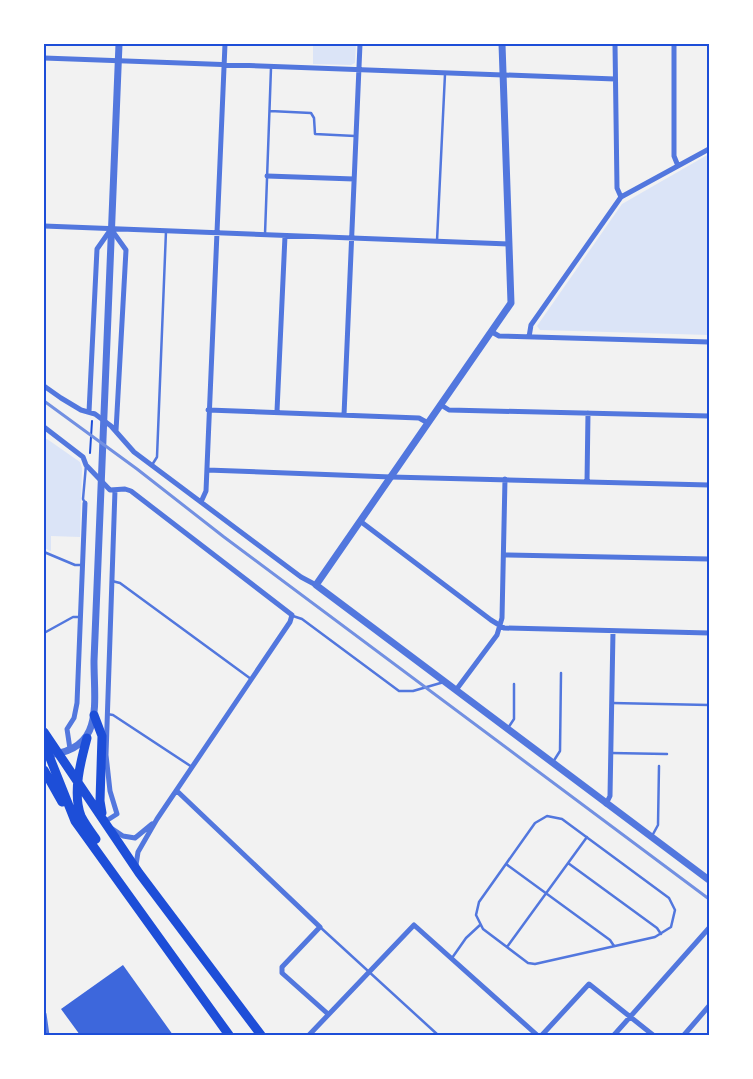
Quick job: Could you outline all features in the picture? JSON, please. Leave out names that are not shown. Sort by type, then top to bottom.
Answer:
[{"type":"main road","points":[[94,715],[102,736],[100,801],[107,822]]},
{"type":"main road","points":[[44,732],[107,822],[139,873],[261,1035]]},
{"type":"main road","points":[[87,738],[79,783],[78,799],[82,816],[122,882]]},
{"type":"main road","points":[[44,743],[46,755],[75,821]]},
{"type":"main road","points":[[44,770],[75,821],[122,882],[229,1035]]},
{"type":"street","points":[[46,755],[60,754],[87,738],[92,728],[94,715],[94,661],[119,44]]},
{"type":"street","points":[[201,502],[206,491],[225,44]]},
{"type":"street","points":[[344,415],[360,44]]},
{"type":"street","points":[[316,585],[492,332],[512,300],[502,44]]},
{"type":"street","points":[[615,44],[617,188],[621,196]]},
{"type":"street","points":[[674,44],[674,156],[678,166]]},
{"type":"street","points":[[44,58],[272,68],[616,79]]},
{"type":"street","points":[[530,337],[531,325],[621,196],[709,148]]},
{"type":"street","points":[[267,176],[354,179]]},
{"type":"street","points":[[44,226],[509,244]]},
{"type":"street","points":[[90,413],[98,249],[111,229]]},
{"type":"street","points":[[111,229],[126,250],[116,431]]},
{"type":"street","points":[[277,411],[284,236]]},
{"type":"street","points":[[492,332],[500,336],[709,342]]},
{"type":"street","points":[[44,386],[61,398],[95,414],[116,431],[130,448],[152,466],[301,578],[316,585],[606,804],[709,878]]},
{"type":"street","points":[[441,405],[449,410],[709,416]]},
{"type":"street","points":[[208,410],[277,411],[419,418],[428,423]]},
{"type":"street","points":[[587,482],[588,414]]},
{"type":"street","points":[[44,427],[83,458],[110,490],[125,489],[131,492],[290,611],[292,616],[290,622],[177,791],[157,818],[142,834],[135,838],[123,836],[107,822],[117,814],[106,766],[115,490]]},
{"type":"street","points":[[207,470],[391,477],[709,485]]},
{"type":"street","points":[[456,690],[497,635],[500,626],[504,555],[505,479]]},
{"type":"street","points":[[70,749],[67,729],[74,718],[77,708],[85,503]]},
{"type":"street","points":[[360,521],[500,626],[509,629],[709,633]]},
{"type":"street","points":[[504,555],[709,559]]},
{"type":"street","points":[[606,804],[610,796],[614,631]]},
{"type":"street","points":[[177,791],[320,927],[282,967],[282,973],[328,1014]]},
{"type":"street","points":[[139,873],[136,865],[137,856],[157,818]]},
{"type":"street","points":[[309,1035],[414,925],[536,1035]]},
{"type":"street","points":[[614,1035],[709,928]]},
{"type":"street","points":[[542,1035],[589,984],[653,1035]]},
{"type":"street","points":[[684,1035],[709,1006]]},
{"type":"street","points":[[44,1014],[46,1035]]},
{"type":"lane","points":[[265,235],[272,68]]},
{"type":"lane","points":[[437,241],[445,74]]},
{"type":"lane","points":[[269,111],[311,113],[314,118],[315,134],[355,136]]},
{"type":"lane","points":[[152,466],[157,457],[166,231]]},
{"type":"lane","points":[[85,503],[83,499],[88,463]]},
{"type":"lane","points":[[44,552],[76,565],[83,564]]},
{"type":"lane","points":[[112,581],[120,583],[252,679]]},
{"type":"lane","points":[[292,616],[302,619],[398,691],[413,691],[445,681]]},
{"type":"lane","points":[[44,628],[45,632],[73,617],[80,617]]},
{"type":"lane","points":[[552,763],[560,750],[562,673]]},
{"type":"lane","points":[[508,730],[514,719],[514,684]]},
{"type":"lane","points":[[612,703],[709,705]]},
{"type":"lane","points":[[107,714],[113,715],[192,767]]},
{"type":"lane","points":[[611,753],[667,754]]},
{"type":"lane","points":[[651,837],[658,825],[659,766]]},
{"type":"lane","points":[[544,817],[559,817],[671,901],[675,910],[673,923],[661,934],[614,947],[535,964],[528,963],[480,926],[476,915],[477,906],[506,864],[535,823],[544,817]]},
{"type":"lane","points":[[507,948],[587,837]]},
{"type":"lane","points":[[568,862],[657,928],[661,934]]},
{"type":"lane","points":[[506,864],[610,940],[614,947]]},
{"type":"lane","points":[[451,959],[466,938],[480,926]]},
{"type":"lane","points":[[320,927],[438,1035]]},
{"type":"path","points":[[88,463],[90,413]]},
{"type":"shaded area","points":[[313,44],[356,44],[355,63],[351,65],[313,64]]},
{"type":"shaded area","points":[[709,154],[709,335],[540,330],[537,326],[622,204]]},
{"type":"shaded area","points":[[44,439],[47,439],[80,462],[82,468],[80,537],[51,536],[51,551],[44,548]]},
{"type":"building","points":[[123,965],[173,1035],[80,1035],[61,1009]]},
{"type":"railway","points":[[44,401],[709,899]]}]
